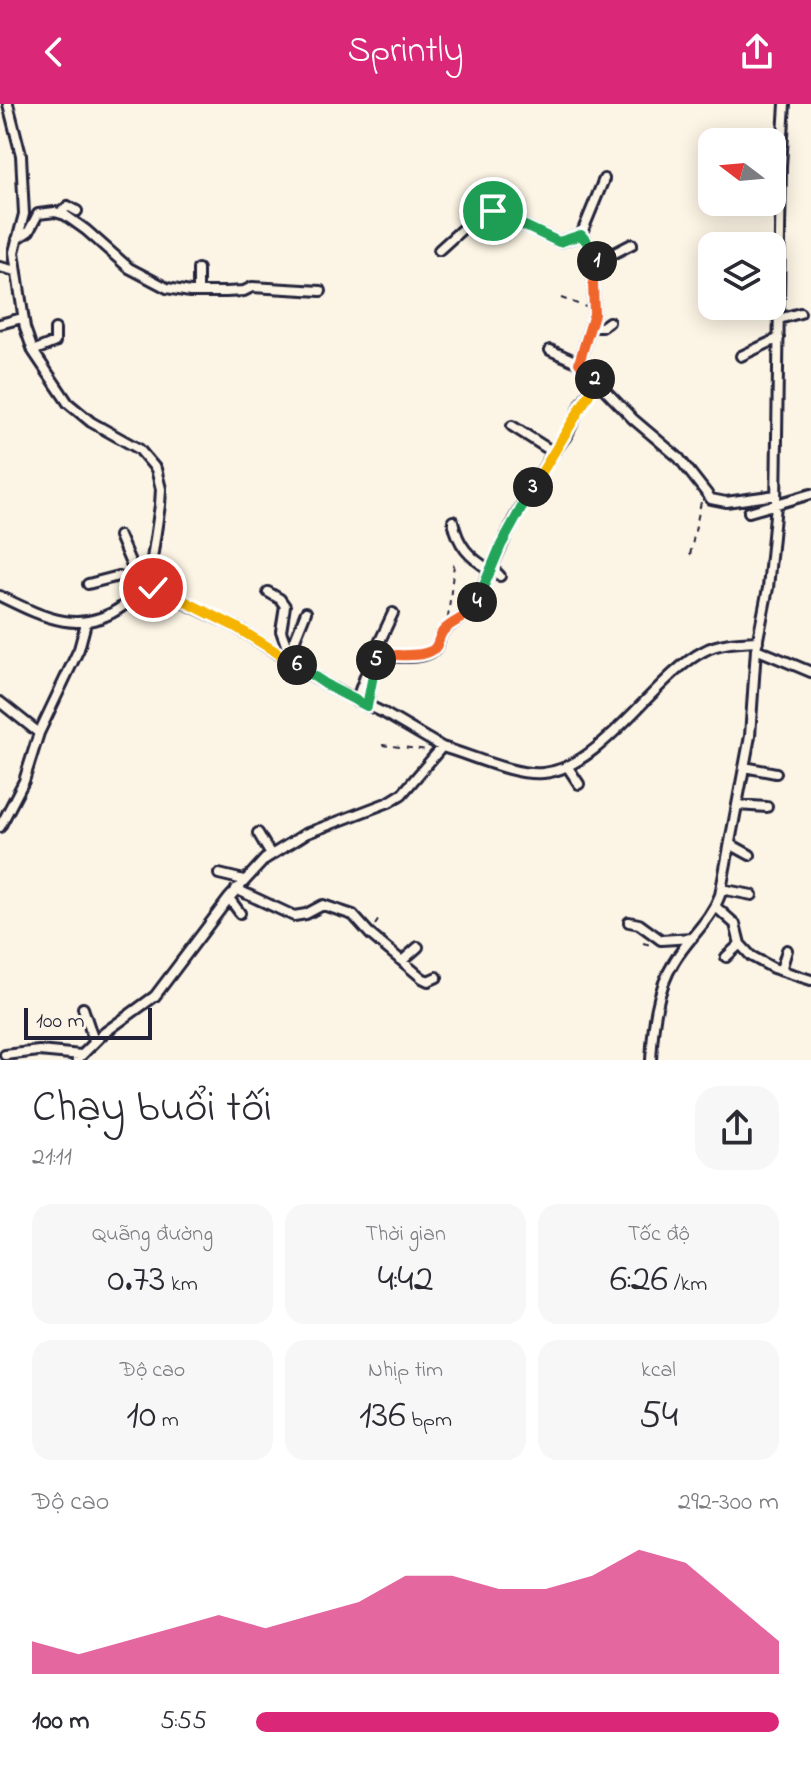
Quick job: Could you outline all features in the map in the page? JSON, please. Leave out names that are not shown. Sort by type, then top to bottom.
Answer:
[{"type":"street","points":[[0,596],[43,616],[67,622],[86,623],[118,609],[147,586],[161,489],[156,469],[139,449],[91,422],[68,403],[33,351],[22,318],[14,252],[24,214],[24,188],[21,155],[8,104]]},
{"type":"street","points":[[780,232],[785,104]]},
{"type":"street","points":[[581,235],[604,179]]},
{"type":"street","points":[[60,213],[68,206],[77,211]]},
{"type":"street","points":[[439,250],[470,222],[493,211],[559,242],[581,235]]},
{"type":"street","points":[[17,240],[29,231],[41,212],[60,213],[79,224],[114,257],[138,274],[167,288],[198,292],[244,291],[252,287],[321,291]]},
{"type":"street","points":[[579,363],[591,327],[597,262],[597,254],[581,235]]},
{"type":"street","points":[[597,262],[632,244]]},
{"type":"street","points":[[0,267],[16,271]]},
{"type":"street","points":[[198,269],[198,292]]},
{"type":"street","points":[[786,317],[800,313]]},
{"type":"street","points":[[0,324],[22,318]]},
{"type":"street","points":[[651,1060],[655,1017],[673,963],[716,907],[750,736],[757,645],[768,588],[776,505],[779,320]]},
{"type":"street","points":[[591,327],[602,327],[609,322]]},
{"type":"street","points":[[33,351],[55,342],[55,329]]},
{"type":"street","points":[[741,356],[779,338]]},
{"type":"street","points":[[550,350],[579,363],[633,419],[679,458],[707,495],[726,502],[776,495]]},
{"type":"street","points":[[367,706],[374,665],[379,656],[411,656],[430,652],[437,647],[447,628],[462,620],[473,608],[514,519],[597,381]]},
{"type":"street","points":[[512,426],[553,452]]},
{"type":"street","points":[[749,512],[811,494]]},
{"type":"street","points":[[453,521],[461,547],[474,560],[500,576]]},
{"type":"street","points":[[119,536],[134,571],[147,586]]},
{"type":"street","points":[[88,584],[119,576],[147,586],[236,627],[288,656],[330,687],[394,718],[440,749],[524,772],[541,774],[567,766],[592,750],[696,655],[728,643],[757,645],[811,672]]},
{"type":"street","points":[[268,592],[285,606],[281,631],[288,656]]},
{"type":"street","points":[[288,656],[306,612]]},
{"type":"street","points":[[356,701],[393,613]]},
{"type":"street","points":[[0,827],[24,781],[39,733],[79,649],[86,623]]},
{"type":"street","points":[[0,702],[39,733]]},
{"type":"street","points":[[5,1055],[39,1051],[79,1057],[94,1041],[155,996],[236,889],[271,855],[305,834],[402,794],[440,749]]},
{"type":"street","points":[[567,766],[579,784]]},
{"type":"street","points":[[744,767],[776,773]]},
{"type":"street","points":[[737,805],[767,807]]},
{"type":"street","points":[[258,833],[271,855]]},
{"type":"street","points":[[730,844],[750,855]]},
{"type":"street","points":[[219,874],[244,880]]},
{"type":"street","points":[[236,889],[294,916],[306,914],[319,906],[353,915],[425,980],[437,977]]},
{"type":"street","points":[[721,889],[752,895]]},
{"type":"street","points":[[229,898],[240,913]]},
{"type":"street","points":[[716,907],[735,924],[740,944],[751,956],[811,980]]},
{"type":"street","points":[[629,922],[639,924],[661,940],[693,938]]},
{"type":"street","points":[[726,957],[740,944]]},
{"type":"street","points":[[402,961],[418,947]]},
{"type":"street","points":[[781,970],[787,950]]},
{"type":"street","points":[[83,1008],[94,1041]]},
{"type":"path","points":[[561,298],[594,310]]},
{"type":"path","points":[[690,555],[697,509],[707,495]]},
{"type":"path","points":[[441,636],[440,627],[449,615],[454,564]]},
{"type":"path","points":[[382,745],[440,749]]},
{"type":"path","points":[[370,933],[381,916]]},
{"type":"route","points":[[153,588],[236,627],[330,687],[367,706],[374,665],[379,656],[411,656],[430,652],[437,647],[443,631],[465,617],[479,598],[514,519],[597,381],[579,363],[594,314],[593,284],[597,254],[581,235],[555,241],[493,211]]}]
